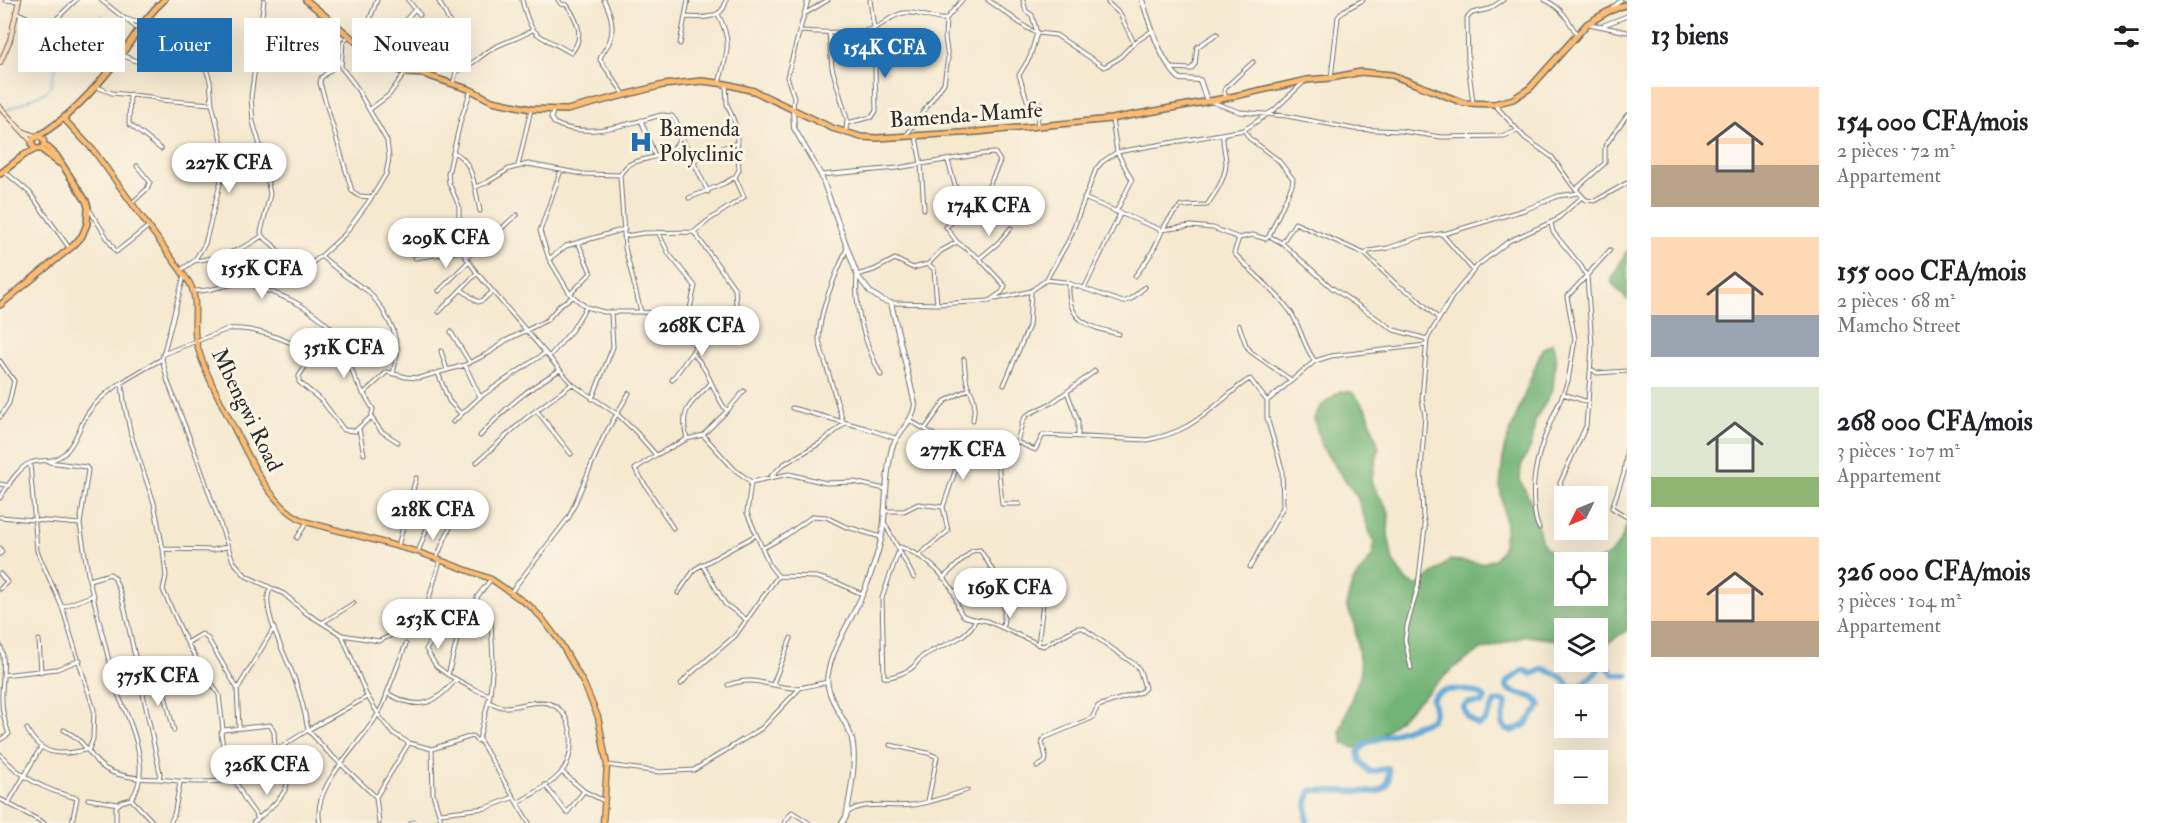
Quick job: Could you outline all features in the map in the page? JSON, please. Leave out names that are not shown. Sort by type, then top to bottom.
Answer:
[{"type":"highway","points":[[148,18],[164,0]]},
{"type":"highway","name":"Bamenda-Mamfe","points":[[306,0],[314,3],[352,39]]},
{"type":"highway","name":"Bamenda-Mamfe","points":[[405,73],[423,74],[471,90],[492,101],[553,111],[578,108],[682,82],[719,83],[754,91],[814,121],[845,133],[877,138],[1111,118],[1226,98],[1307,80],[1361,72],[1392,75],[1457,100],[1494,104],[1513,99],[1530,88],[1587,24],[1627,4]]},
{"type":"highway","points":[[125,48],[137,31]]},
{"type":"highway","points":[[24,156],[34,139],[64,119],[107,72]]},
{"type":"highway","points":[[2,173],[42,146],[54,127]]},
{"type":"highway","points":[[34,139],[44,139],[42,146]]},
{"type":"highway","points":[[0,305],[70,249],[85,231],[88,207],[79,189],[62,165],[34,139]]},
{"type":"main road","points":[[0,63],[10,40],[19,1]]},
{"type":"main road","points":[[0,107],[22,131],[34,139]]},
{"type":"main road","name":"Mbengwi Road","points":[[64,119],[94,151],[183,272],[194,291],[196,342],[216,392],[264,484],[277,501],[295,518],[418,552],[491,579],[542,617],[561,642],[584,684],[598,717],[607,765],[603,823]]},
{"type":"street","points":[[5,0],[19,1]]},
{"type":"street","points":[[16,12],[48,27],[76,0]]},
{"type":"street","points":[[101,0],[123,18],[137,25]]},
{"type":"street","points":[[264,0],[250,97],[270,194],[261,232],[262,236],[295,270],[303,270],[345,234],[386,174],[390,158],[387,141],[355,85],[343,70],[341,61],[343,43],[348,36]]},
{"type":"street","points":[[370,18],[377,0]]},
{"type":"street","points":[[408,0],[420,15]]},
{"type":"street","points":[[438,0],[449,18]]},
{"type":"street","points":[[522,0],[526,19],[532,30],[543,39],[573,52],[580,36],[578,25],[567,5],[561,4],[558,0]]},
{"type":"street","points":[[604,0],[609,9],[612,32],[610,40],[600,55],[600,60],[624,95]]},
{"type":"street","points":[[680,44],[688,0]]},
{"type":"street","points":[[685,17],[706,17],[718,14],[725,7],[726,0]]},
{"type":"street","points":[[808,0],[787,77],[794,97],[792,110],[794,128],[821,175],[857,275],[870,292],[891,303],[937,304],[989,301],[1031,291],[1046,280],[1069,240],[1096,169],[1102,162],[1117,152],[1244,130],[1307,80]]},
{"type":"street","points":[[805,14],[828,0]]},
{"type":"street","points":[[847,123],[872,117],[876,111],[874,29],[870,0]]},
{"type":"street","points":[[906,136],[944,82],[948,58],[945,38],[946,19],[962,0]]},
{"type":"street","points":[[988,0],[1037,33],[1056,35],[1104,67],[1119,59],[1134,43],[1152,31]]},
{"type":"street","points":[[1023,0],[1025,9],[1032,15],[1037,33],[1030,57],[1019,75],[1027,100],[1040,103],[1037,125]]},
{"type":"street","points":[[1142,0],[1152,31],[1172,68],[1180,79],[1200,80],[1207,101],[1240,112],[1267,114],[1354,129],[1401,131],[1441,137],[1504,136],[1518,131]]},
{"type":"street","points":[[1331,78],[1338,18],[1342,11],[1363,0]]},
{"type":"street","points":[[1473,103],[1468,63],[1467,18],[1472,13],[1488,9],[1503,0]]},
{"type":"street","points":[[1545,0],[1558,6],[1577,35]]},
{"type":"street","points":[[1607,12],[1621,0]]},
{"type":"street","points":[[1108,3],[1120,14],[1134,43]]},
{"type":"street","points":[[407,18],[415,9]]},
{"type":"street","points":[[799,31],[830,33],[874,29],[892,16],[902,13],[917,12],[941,20],[946,19]]},
{"type":"street","points":[[718,14],[726,30],[728,45],[719,83]]},
{"type":"street","points":[[1602,26],[1627,16]]},
{"type":"street","points":[[1587,24],[1627,32]]},
{"type":"street","points":[[471,65],[492,49],[520,38],[532,30]]},
{"type":"street","points":[[830,33],[832,68],[847,123],[845,133]]},
{"type":"street","points":[[1172,68],[1191,69],[1195,64],[1197,47],[1217,33]]},
{"type":"street","points":[[341,61],[321,78],[320,83],[352,191],[359,196],[372,197]]},
{"type":"street","points":[[1226,98],[1224,91],[1226,87],[1253,62]]},
{"type":"street","points":[[207,72],[212,104],[226,160],[205,244],[194,261],[183,272],[163,356],[168,382],[207,483],[226,547],[239,570],[253,580],[284,594],[342,636],[379,641],[394,634]]},
{"type":"street","points":[[453,84],[457,72]]},
{"type":"street","points":[[369,111],[389,95],[405,73]]},
{"type":"street","points":[[689,198],[708,192],[735,177],[740,167],[735,123],[727,104],[726,84]]},
{"type":"street","points":[[95,87],[112,93],[151,96],[160,100],[212,104]]},
{"type":"street","points":[[471,90],[448,174],[449,183],[459,206],[459,235],[465,256],[572,384],[617,414],[656,455]]},
{"type":"street","points":[[130,94],[129,124],[161,149]]},
{"type":"street","points":[[1494,104],[1518,131],[1552,157],[1586,200],[1595,201],[1627,183]]},
{"type":"street","points":[[518,166],[531,109]]},
{"type":"street","points":[[553,111],[554,123],[577,128],[600,129],[668,115],[676,120],[680,135],[708,192]]},
{"type":"street","points":[[1411,668],[1405,640],[1418,586],[1425,527],[1421,470],[1425,422],[1422,393],[1427,339],[1438,318],[1473,270],[1509,241],[1539,226],[1551,223],[1579,193],[1605,163],[1605,146],[1627,115]]},
{"type":"street","points":[[1111,118],[1117,152],[1132,180],[1115,212]]},
{"type":"street","points":[[641,120],[655,156]]},
{"type":"street","points":[[1244,130],[1248,138],[1278,160],[1293,179],[1269,237]]},
{"type":"street","points":[[1135,276],[1152,252],[1165,223],[1181,206],[1209,203],[1224,177],[1226,162],[1222,143],[1223,134]]},
{"type":"street","points":[[475,186],[486,183],[518,166],[536,164],[583,174],[620,175],[631,164],[675,148],[680,135]]},
{"type":"street","points":[[915,136],[921,164],[924,209]]},
{"type":"street","points":[[693,160],[704,157],[725,145],[738,143]]},
{"type":"street","points":[[226,160],[262,152]]},
{"type":"street","points":[[453,152],[464,159],[470,169],[480,211]]},
{"type":"street","points":[[821,175],[897,168],[995,153],[1000,161],[985,196],[946,227],[957,242],[979,258],[1005,286],[1002,292],[989,301]]},
{"type":"street","points":[[948,161],[959,199],[968,211]]},
{"type":"street","points":[[132,203],[147,189],[150,182],[137,166]]},
{"type":"street","points":[[561,170],[540,227],[541,236],[549,259],[571,295],[586,307],[611,313],[640,312],[688,318],[733,328],[737,318],[737,301],[732,282],[712,259],[694,232]]},
{"type":"street","points":[[2,173],[30,194],[70,249]]},
{"type":"street","points":[[620,175],[627,258],[640,312]]},
{"type":"street","points":[[625,236],[658,232],[694,232],[709,219],[744,197],[735,177]]},
{"type":"street","points":[[1365,255],[1369,251],[1384,249],[1420,237],[1442,234],[1527,209],[1558,196],[1579,193]]},
{"type":"street","points":[[1084,198],[1161,230],[1191,226],[1213,228],[1239,238],[1253,235],[1266,239],[1269,237],[1282,243],[1330,287],[1394,330],[1427,339]]},
{"type":"street","points":[[88,207],[116,252],[149,226]]},
{"type":"street","points":[[1084,289],[1120,214]]},
{"type":"street","points":[[465,256],[481,249],[501,227],[517,215]]},
{"type":"street","points":[[1282,243],[1294,223],[1365,255],[1438,318]]},
{"type":"street","points":[[1551,223],[1553,231],[1587,277],[1592,369],[1586,426],[1560,483],[1561,486]]},
{"type":"street","points":[[979,258],[998,243],[1011,228]]},
{"type":"street","points":[[549,259],[562,249],[578,242],[625,229]]},
{"type":"street","points":[[658,232],[669,254],[695,286],[688,318]]},
{"type":"street","points":[[1442,234],[1473,270]]},
{"type":"street","points":[[194,261],[240,249],[262,236]]},
{"type":"street","points":[[1239,238],[1235,254],[1267,285],[1290,312],[1315,361]]},
{"type":"street","points":[[363,394],[386,373],[413,378],[470,363],[505,341],[547,320],[591,273],[578,242]]},
{"type":"street","points":[[857,275],[874,270],[895,259],[913,267],[928,264],[941,251],[957,242]]},
{"type":"street","points":[[844,423],[819,341],[819,331],[820,316],[847,248]]},
{"type":"street","points":[[1539,528],[1534,508],[1534,476],[1541,446],[1563,393],[1575,339],[1567,297],[1610,250]]},
{"type":"street","points":[[415,258],[463,251]]},
{"type":"street","points":[[321,256],[369,292],[381,307],[393,329],[398,350],[393,374]]},
{"type":"street","points":[[439,291],[469,261]]},
{"type":"street","points":[[928,264],[934,269],[937,304]]},
{"type":"street","points":[[439,312],[477,273]]},
{"type":"street","points":[[857,275],[856,297],[864,337],[881,375]]},
{"type":"street","points":[[1046,280],[1069,284],[1124,302],[1144,287]]},
{"type":"street","points":[[194,291],[249,283],[304,305],[331,328],[344,347],[355,380],[373,409],[371,417],[359,429],[351,432],[344,429],[323,402],[299,382],[300,376],[331,328]]},
{"type":"street","points":[[1069,284],[1069,304],[1079,320],[1119,334]]},
{"type":"street","points":[[462,290],[478,302],[493,292]]},
{"type":"street","points":[[1004,385],[1029,326],[1031,291]]},
{"type":"street","points":[[844,823],[852,769],[852,738],[827,682],[831,662],[864,595],[881,537],[885,489],[896,438],[909,420],[915,404],[891,303]]},
{"type":"street","points":[[549,357],[572,330],[586,307]]},
{"type":"street","points":[[592,399],[613,347],[611,313]]},
{"type":"street","points":[[672,380],[692,353],[703,321]]},
{"type":"street","points":[[1239,325],[1251,352],[1291,380]]},
{"type":"street","points":[[48,462],[68,450],[89,411],[122,383],[163,356],[196,342],[228,329],[237,329],[276,337],[314,353]]},
{"type":"street","points":[[451,332],[470,363]]},
{"type":"street","points":[[1267,401],[1315,361],[1331,356],[1426,345]]},
{"type":"street","points":[[441,351],[447,370]]},
{"type":"street","points":[[453,422],[480,397],[545,353]]},
{"type":"street","points":[[692,353],[704,366],[718,400],[727,411]]},
{"type":"street","points":[[964,359],[969,388],[973,393],[973,420]]},
{"type":"street","points":[[0,362],[14,381],[9,403],[0,417]]},
{"type":"street","points":[[465,365],[480,397]]},
{"type":"street","points":[[1592,369],[1597,373],[1627,370]]},
{"type":"street","points":[[480,436],[509,404],[560,370]]},
{"type":"street","points":[[909,420],[963,448],[983,454],[997,452],[1017,442],[1027,415],[1053,402],[1095,371]]},
{"type":"street","points":[[438,373],[449,401],[461,414]]},
{"type":"street","points":[[1017,442],[1035,450],[1043,435],[1147,440],[1176,433],[1193,424],[1248,379],[1254,381],[1267,401],[1267,418],[1282,469],[1283,507],[1250,567]]},
{"type":"street","points":[[122,383],[130,435],[154,503],[166,576],[163,590],[187,643],[219,695],[226,765]]},
{"type":"street","points":[[687,439],[684,414],[711,383]]},
{"type":"street","points":[[477,462],[572,384]]},
{"type":"street","points":[[925,429],[945,401],[969,388]]},
{"type":"street","points":[[673,528],[635,469],[687,439],[703,435],[744,391]]},
{"type":"street","points":[[1067,392],[1078,421],[1078,437]]},
{"type":"street","points":[[511,592],[569,517],[601,442],[629,393]]},
{"type":"street","points":[[1563,393],[1588,402]]},
{"type":"street","points":[[792,408],[896,438]]},
{"type":"street","points":[[537,411],[571,454]]},
{"type":"street","points":[[371,417],[381,431],[398,442]]},
{"type":"street","points":[[770,477],[784,464],[822,442],[844,423]]},
{"type":"street","points":[[359,429],[364,454]]},
{"type":"street","points":[[703,435],[734,469],[751,482],[789,474],[826,483],[854,482],[885,489]]},
{"type":"street","points":[[918,556],[948,531],[943,507],[963,448]]},
{"type":"street","points":[[1627,448],[1624,473],[1612,508],[1627,517]]},
{"type":"street","points":[[997,452],[1002,504],[1019,504]]},
{"type":"street","points":[[0,498],[30,464],[48,462],[86,467],[88,470],[80,524],[89,580],[115,691],[127,715],[140,765],[138,787],[131,799],[118,804],[88,799]]},
{"type":"street","points":[[30,464],[39,556],[62,607],[94,710],[93,739],[89,749]]},
{"type":"street","points":[[398,546],[416,478]]},
{"type":"street","points":[[751,482],[747,513],[770,566],[778,576],[816,577],[864,595]]},
{"type":"street","points":[[0,484],[9,486]]},
{"type":"street","points":[[884,511],[904,511],[918,504],[943,507]]},
{"type":"street","points":[[427,605],[438,560],[456,514]]},
{"type":"street","points":[[763,548],[813,516],[826,517],[844,526],[881,537]]},
{"type":"street","points":[[0,517],[80,524]]},
{"type":"street","points":[[884,521],[914,578]]},
{"type":"street","points":[[297,538],[307,522]]},
{"type":"street","points":[[418,552],[429,523]]},
{"type":"street","points":[[678,593],[689,574],[702,564],[756,535]]},
{"type":"street","points":[[163,549],[226,547]]},
{"type":"street","points":[[898,549],[902,547],[918,556],[944,579],[953,592],[963,615],[1003,627],[1042,646],[1077,628],[1083,628],[1137,666],[1144,688],[1141,692],[1098,706],[1092,718],[1044,738],[1042,742],[1046,758],[1045,762],[1037,767]]},
{"type":"street","points":[[0,548],[2,552],[0,554]]},
{"type":"street","points":[[898,549],[882,598],[884,677],[888,678],[908,670],[922,656],[960,638],[972,627],[976,619]]},
{"type":"street","points":[[944,579],[974,550],[980,550],[994,572],[1005,601],[1003,627]]},
{"type":"street","points":[[702,564],[725,604],[747,620]]},
{"type":"street","points":[[953,592],[994,572]]},
{"type":"street","points":[[0,574],[7,582],[0,589]]},
{"type":"street","points":[[89,580],[107,574],[114,577],[125,610],[142,684],[160,773],[159,779]]},
{"type":"street","points":[[681,684],[735,636],[778,576]]},
{"type":"street","points":[[1038,645],[1046,577]]},
{"type":"street","points":[[491,579],[476,600],[487,609],[491,621],[493,661],[489,702],[479,739],[529,823]]},
{"type":"street","points":[[271,588],[267,595],[274,628],[296,683],[308,730],[376,797]]},
{"type":"street","points":[[62,607],[94,596]]},
{"type":"street","points":[[322,623],[354,603]]},
{"type":"street","points":[[444,626],[426,649],[436,666],[474,689],[490,694]]},
{"type":"street","points":[[237,688],[274,628]]},
{"type":"street","points":[[187,643],[200,635],[205,635],[237,688],[239,728]]},
{"type":"street","points":[[342,636],[368,697],[393,733],[409,743],[432,749],[472,736],[477,741],[479,739]]},
{"type":"street","points":[[773,684],[791,639]]},
{"type":"street","points":[[39,640],[41,672]]},
{"type":"street","points":[[448,675],[457,640]]},
{"type":"street","points":[[0,645],[3,675],[1,700],[3,718],[9,734],[0,740]]},
{"type":"street","points":[[320,823],[318,814],[324,790],[378,714],[406,645]]},
{"type":"street","points":[[3,675],[57,669],[80,660]]},
{"type":"street","points":[[113,677],[137,670]]},
{"type":"street","points":[[142,684],[163,677],[174,731]]},
{"type":"street","points":[[387,693],[410,704],[420,705],[440,696],[456,678]]},
{"type":"street","points":[[728,685],[749,680],[800,688],[827,682]]},
{"type":"street","points":[[607,765],[660,772],[694,770],[762,728],[800,688]]},
{"type":"street","points":[[224,753],[275,751],[368,697]]},
{"type":"street","points":[[489,702],[502,707],[547,702],[560,708],[571,732],[566,765],[562,772],[518,803]]},
{"type":"street","points":[[223,730],[270,725],[273,728],[278,766],[285,778],[286,787],[276,802],[253,823]]},
{"type":"street","points":[[27,729],[41,747],[59,755],[89,749]]},
{"type":"street","points":[[64,730],[75,736],[89,749],[99,764],[121,774],[208,782],[235,780],[278,766]]},
{"type":"street","points":[[379,823],[376,797],[409,743]]},
{"type":"street","points":[[890,745],[936,756],[928,801]]},
{"type":"street","points":[[8,804],[41,747]]},
{"type":"street","points":[[432,749],[433,794],[442,823]]},
{"type":"street","points":[[0,754],[34,783],[56,793],[77,798],[72,823]]},
{"type":"street","points":[[562,772],[584,791],[605,802]]},
{"type":"street","points":[[235,780],[244,800],[258,818]]},
{"type":"street","points":[[170,823],[176,809],[180,788],[178,781]]},
{"type":"street","points":[[545,785],[567,813],[584,791]]},
{"type":"street","points":[[847,815],[855,808],[891,807],[928,801],[967,790]]},
{"type":"street","points":[[440,813],[486,808],[514,796]]},
{"type":"street","points":[[0,799],[44,823]]},
{"type":"street","points":[[131,799],[154,823]]},
{"type":"street","points":[[116,823],[118,804]]},
{"type":"street","points":[[784,823],[792,812],[809,823]]},
{"type":"green space","points":[[1627,251],[1627,300],[1612,283],[1612,277]]},
{"type":"green space","points":[[1552,343],[1556,353],[1553,389],[1535,420],[1532,444],[1521,466],[1520,480],[1533,506],[1541,540],[1547,549],[1554,553],[1554,606],[1608,606],[1608,555],[1622,538],[1627,524],[1627,630],[1608,643],[1608,618],[1554,618],[1554,640],[1526,636],[1479,651],[1450,671],[1387,731],[1366,745],[1354,748],[1343,743],[1340,731],[1361,672],[1354,622],[1346,606],[1352,583],[1373,555],[1374,544],[1357,497],[1321,446],[1314,418],[1320,407],[1340,391],[1352,392],[1367,410],[1379,448],[1371,482],[1389,512],[1388,535],[1393,561],[1406,581],[1418,586],[1450,560],[1483,563],[1495,559],[1502,549],[1506,526],[1500,487],[1504,448],[1542,349]]},
{"type":"waterway","points":[[0,113],[46,92],[51,86],[54,71],[71,39],[88,29],[103,15]]},
{"type":"waterway","points":[[1307,823],[1307,802],[1311,790],[1376,792],[1383,789],[1389,776],[1388,768],[1370,772],[1360,761],[1358,752],[1369,742],[1431,720],[1435,712],[1432,699],[1442,692],[1466,690],[1485,698],[1483,703],[1468,703],[1463,707],[1468,718],[1478,725],[1485,721],[1495,702],[1504,701],[1506,703],[1502,724],[1506,729],[1512,731],[1525,725],[1540,706],[1534,699],[1515,693],[1506,687],[1507,682],[1524,670],[1532,674],[1544,669],[1561,676],[1569,686],[1584,683],[1603,665],[1606,665],[1614,675],[1627,675]]},
{"type":"place","name":"Bamenda Polyclinic","points":[[641,142]]}]
